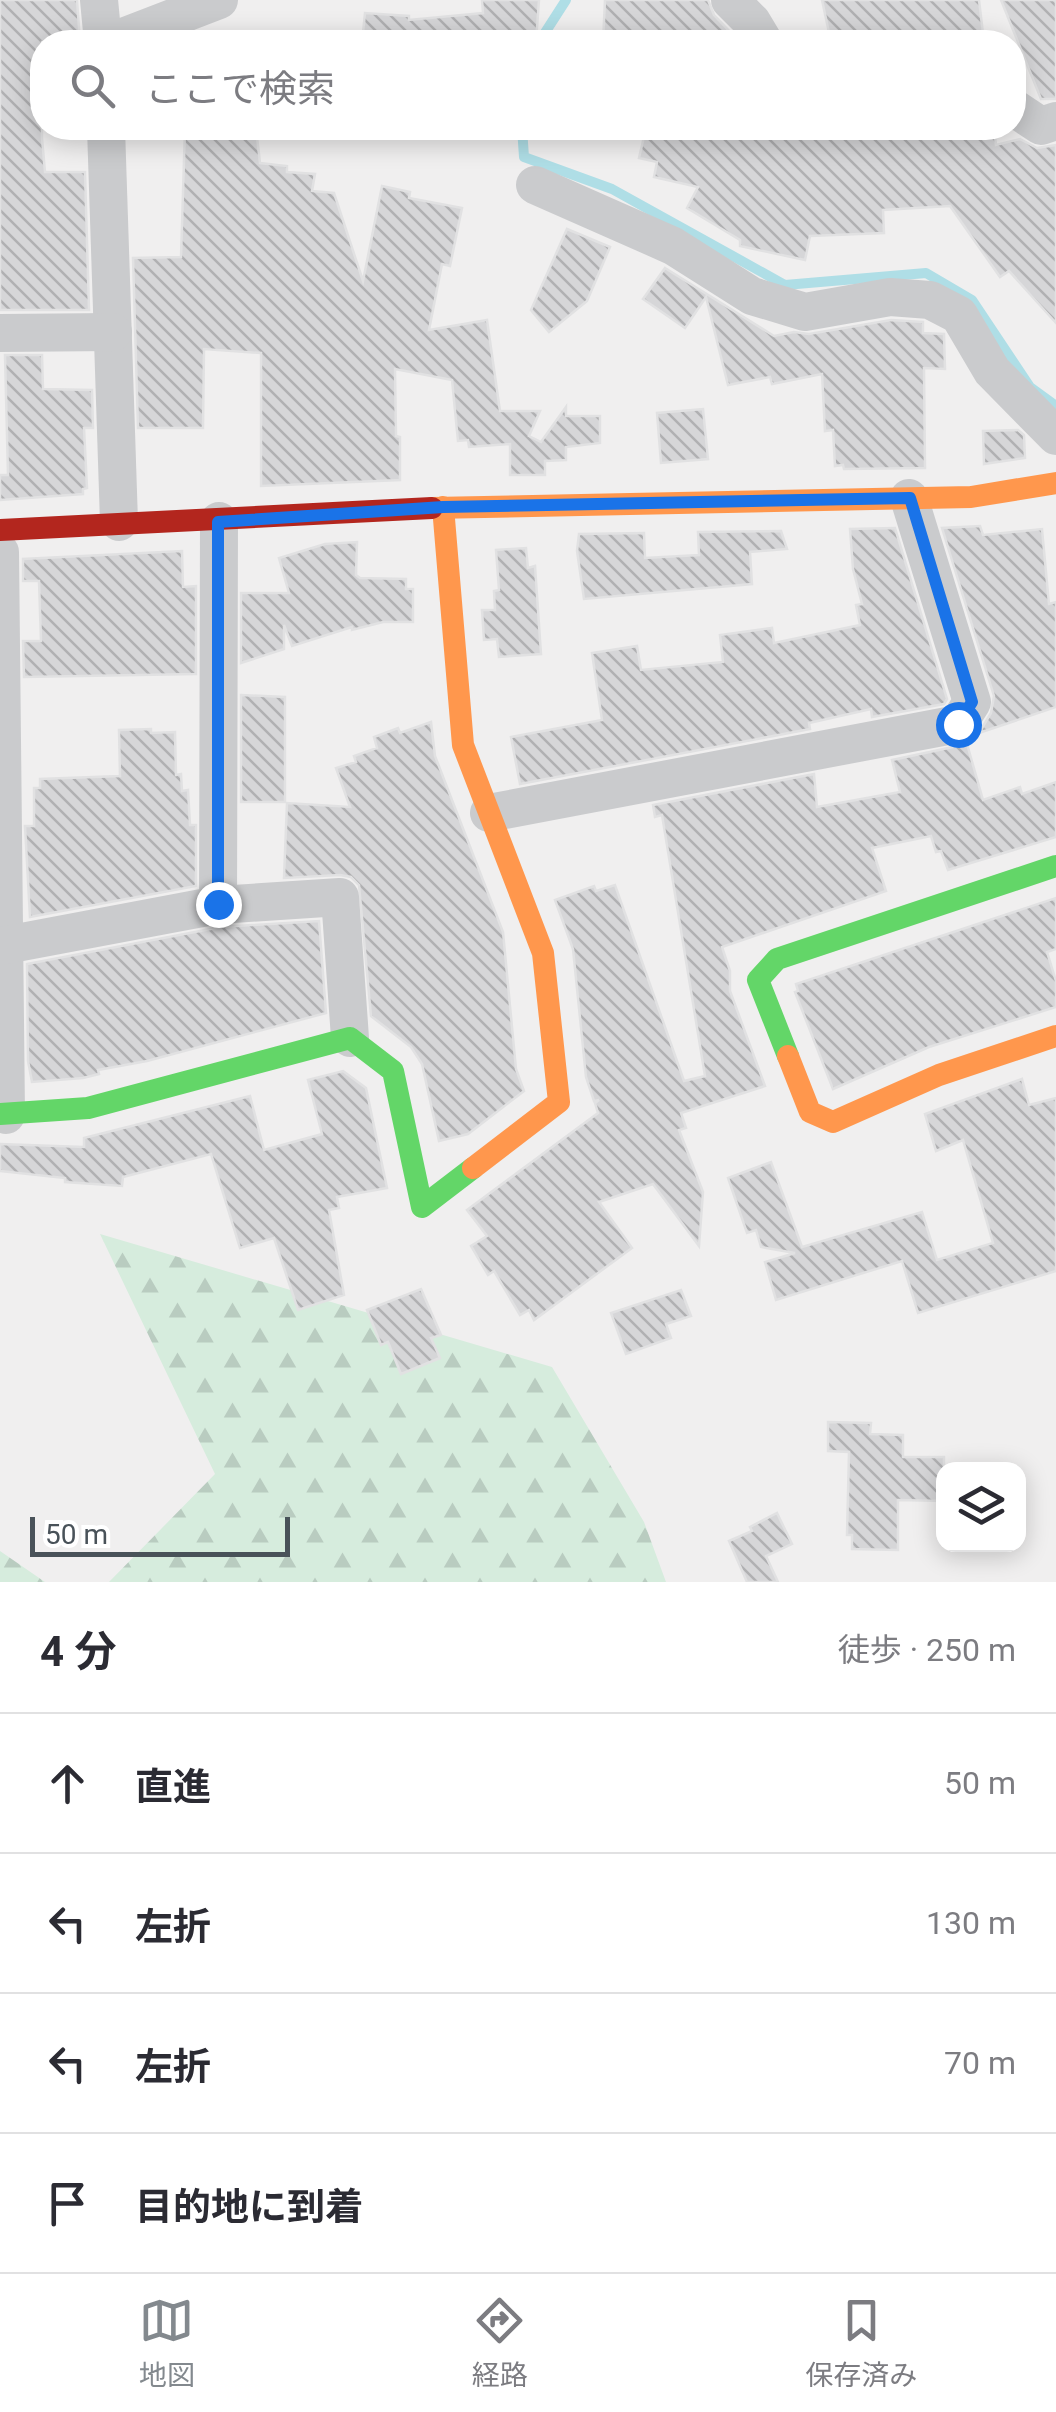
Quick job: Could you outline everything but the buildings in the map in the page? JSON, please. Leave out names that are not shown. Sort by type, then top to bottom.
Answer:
[{"type":"street","points":[[100,0],[104,30]]},
{"type":"street","points":[[138,30],[219,0]]},
{"type":"street","points":[[730,0],[757,30]]},
{"type":"street","points":[[1026,116],[1042,126],[1056,120]]},
{"type":"street","points":[[106,140],[120,522]]},
{"type":"street","points":[[535,185],[674,246],[752,296],[806,312],[890,297],[930,300],[959,315],[992,371],[1056,436]]},
{"type":"street","points":[[0,333],[113,332]]},
{"type":"street","points":[[0,530],[120,522],[218,522],[443,507],[970,497],[1056,483]]},
{"type":"street","points":[[489,813],[958,724],[972,702],[910,498]]},
{"type":"street","points":[[2,945],[218,904],[340,897],[350,1038],[393,1071],[422,1207],[559,1102],[543,953],[463,744],[443,507]]},
{"type":"street","points":[[218,522],[218,904]]},
{"type":"street","points":[[0,552],[3,1115],[88,1108],[350,1038]]},
{"type":"street","points":[[1056,866],[777,959],[758,980],[810,1112],[833,1122],[938,1075],[1056,1036]]},
{"type":"green space","points":[[100,1234],[552,1367],[644,1522],[666,1582],[109,1582],[215,1474]]},
{"type":"green space","points":[[0,1551],[45,1582],[0,1582]]},
{"type":"waterway","points":[[547,30],[566,0]]},
{"type":"waterway","points":[[523,140],[524,157],[612,189],[785,285],[926,273],[972,300],[1030,387],[1056,406]]},
{"type":"traffic: fast","points":[[788,1056],[758,980],[777,959],[1056,866]]},
{"type":"traffic: fast","points":[[0,1114],[88,1108],[350,1038],[393,1071],[422,1207],[473,1168]]},
{"type":"traffic: slow","points":[[432,508],[971,497],[1056,483]]},
{"type":"traffic: slow","points":[[443,507],[463,745],[543,953],[559,1102],[473,1168]]},
{"type":"traffic: slow","points":[[788,1056],[810,1112],[833,1122],[939,1075],[1056,1036]]},
{"type":"traffic: jam","points":[[0,530],[432,508]]},
{"type":"route","points":[[218,904],[218,522],[443,507],[910,498],[972,702],[958,724]]}]
